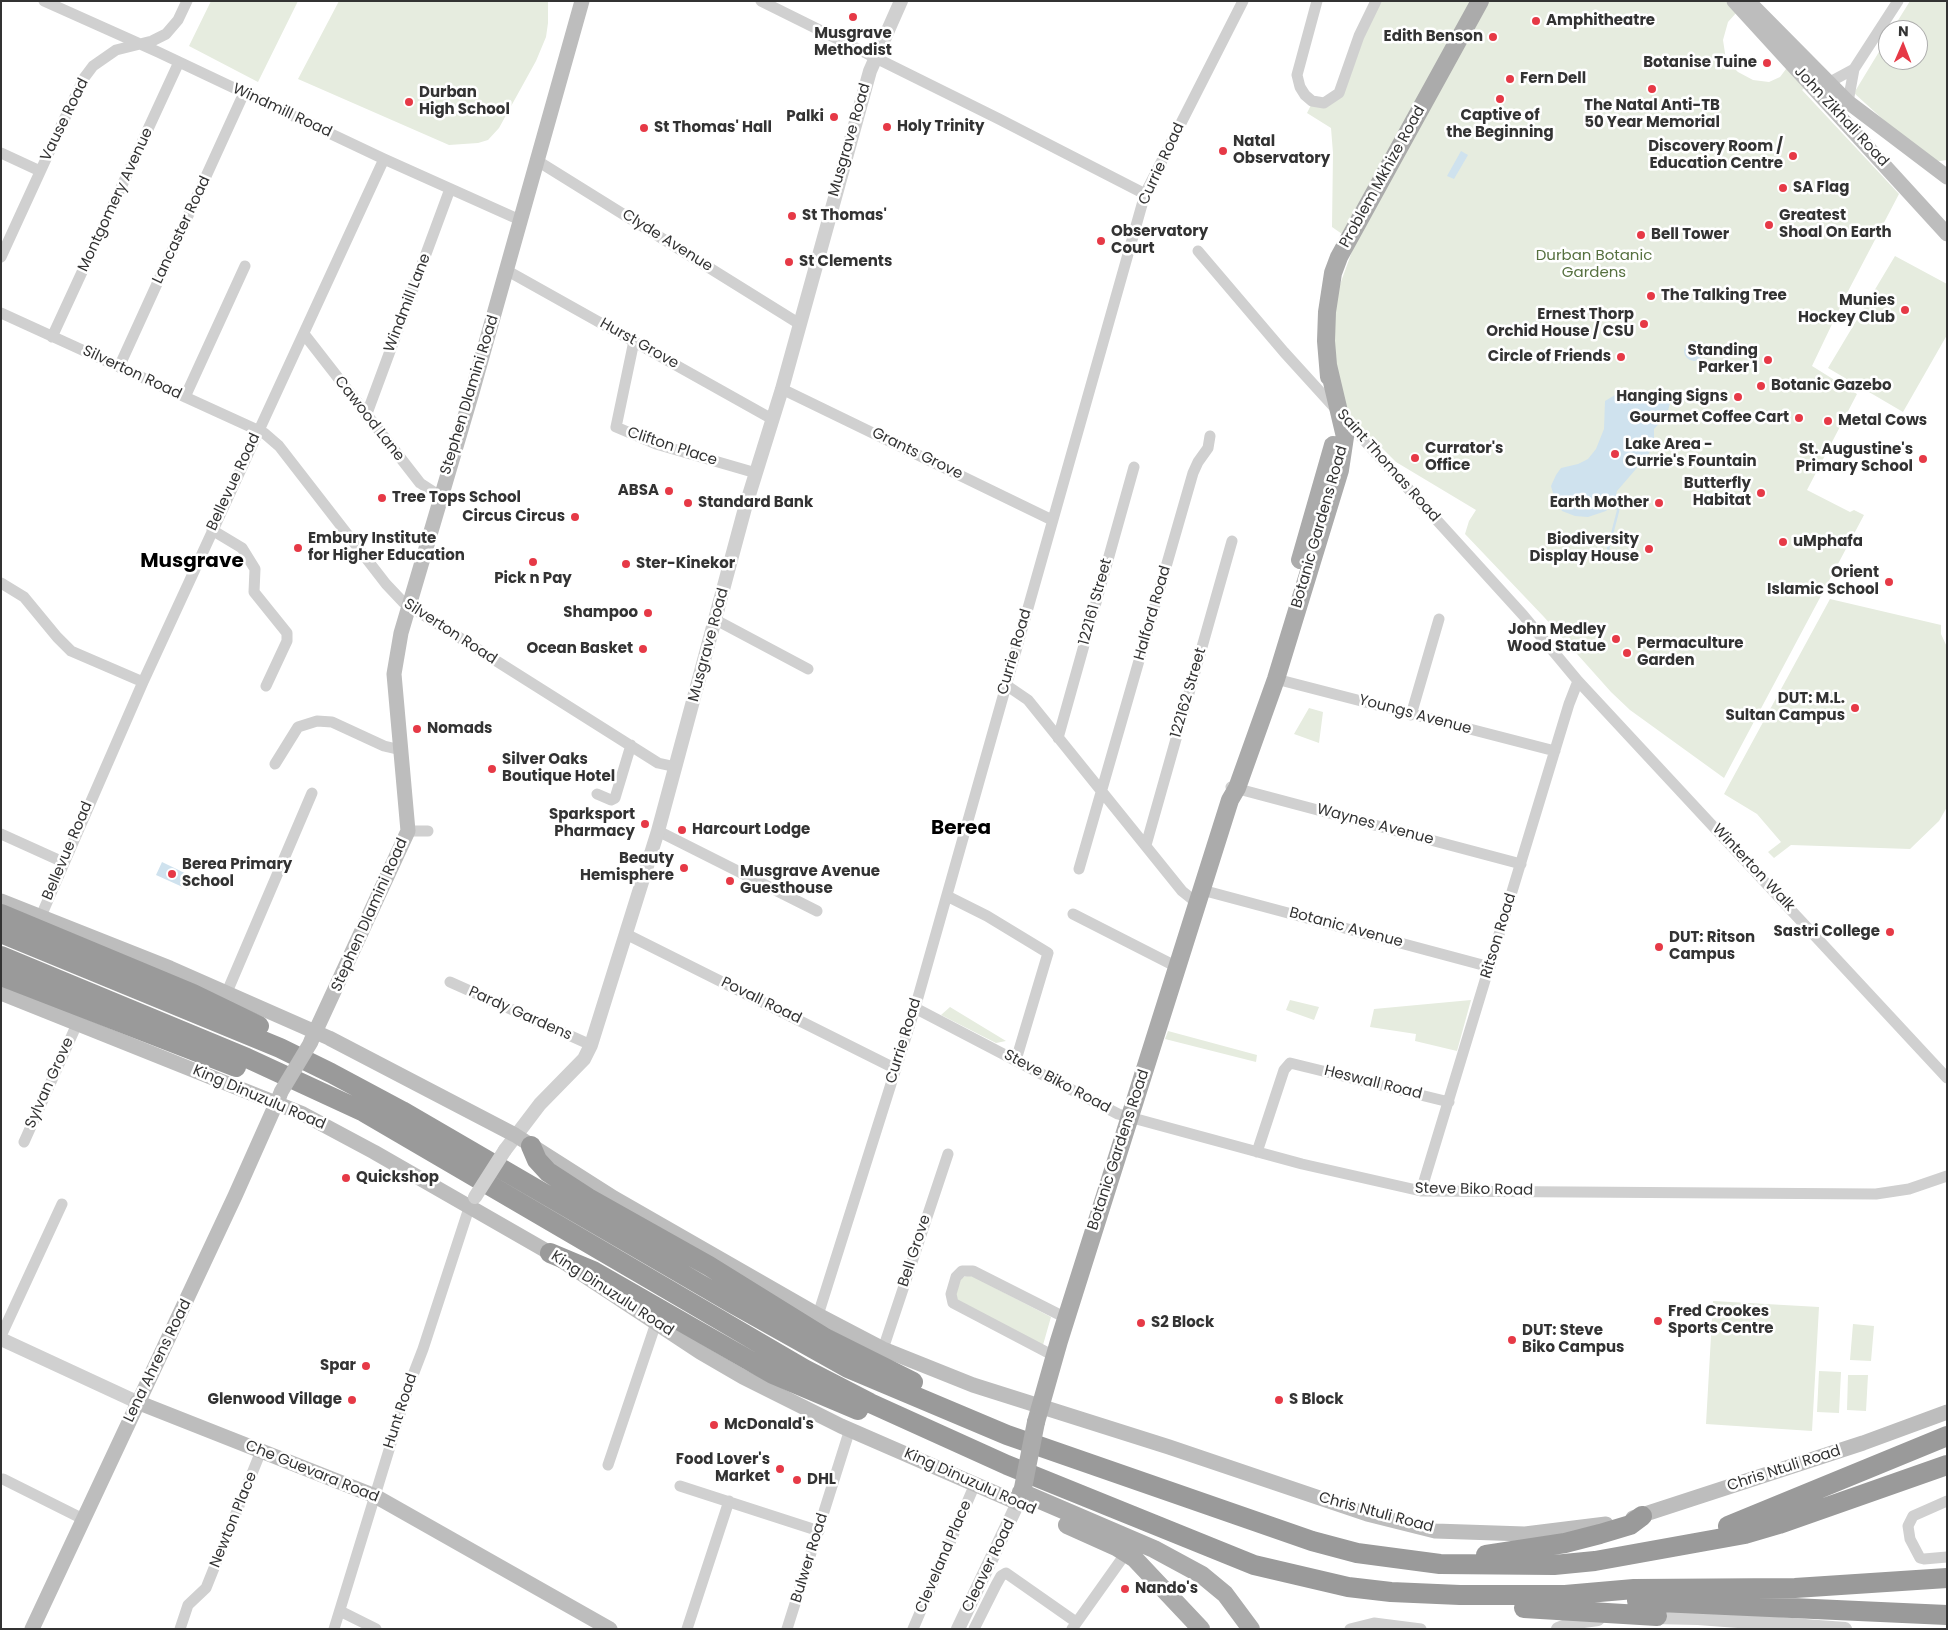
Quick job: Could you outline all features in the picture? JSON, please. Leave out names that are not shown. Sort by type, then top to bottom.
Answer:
[{"type":"highway","points":[[1,914],[228,1011],[286,1040],[371,1087],[402,1111]]},
{"type":"highway","points":[[1,933],[280,1048],[402,1111],[848,1368],[1008,1435],[1312,1541],[1357,1554],[1440,1564],[1554,1565],[1595,1560],[1745,1534],[1947,1466]]},
{"type":"highway","points":[[1,956],[272,1068],[364,1112],[804,1369],[870,1403],[1007,1465],[1262,1567],[1348,1587],[1391,1592],[1460,1595],[1565,1595],[1634,1589],[1814,1587],[1947,1578]]},
{"type":"highway","points":[[1,976],[238,1068],[369,1128],[414,1142]]},
{"type":"highway","points":[[523,1140],[548,1172],[588,1198],[709,1266],[825,1338],[975,1411],[1008,1435]]},
{"type":"highway","points":[[550,1254],[594,1271],[773,1374],[966,1455],[1007,1465]]},
{"type":"highway","points":[[1700,1541],[1724,1528],[1944,1437]]},
{"type":"highway","points":[[1440,1564],[1600,1534],[1630,1525],[1642,1516]]},
{"type":"highway","points":[[1460,1595],[1502,1607],[1676,1617]]},
{"type":"highway","points":[[1565,1595],[1652,1603],[1754,1605],[1947,1615]]},
{"type":"main road","name":"Stephen Dlamini Road","points":[[279,1097],[314,1037],[408,831],[394,668],[408,606],[582,1]]},
{"type":"main road","name":"Problem Mkhize Road","points":[[1328,365],[1326,341],[1327,312],[1333,274],[1339,256],[1480,1]]},
{"type":"main road","name":"John Zikhali Road","points":[[1734,1],[1947,234]]},
{"type":"main road","name":"John Zikhali Road","points":[[1748,1],[1828,84],[1848,102],[1947,177]]},
{"type":"main road","points":[[1932,167],[1947,163]]},
{"type":"main road","name":"Botanic Gardens Road","points":[[1021,1494],[1038,1414],[1054,1356],[1232,791],[1329,464],[1333,437],[1328,365]]},
{"type":"main road","name":"Botanic Gardens Road","points":[[1232,791],[1276,680],[1352,436],[1331,399]]},
{"type":"main road","points":[[1,901],[227,992],[523,1140],[614,1198],[818,1316],[883,1349],[973,1385],[1038,1414]]},
{"type":"main road","name":"King Dinuzulu Road","points":[[1,993],[77,1024],[279,1097],[374,1152],[472,1201],[550,1254],[742,1377],[850,1429],[976,1484],[1021,1494],[1154,1549],[1202,1575],[1225,1594],[1251,1629]]},
{"type":"main road","name":"Lena Ahrens Road","points":[[32,1629],[235,1196],[279,1097]]},
{"type":"main road","name":"Che Guevara Road","points":[[137,1402],[375,1496],[610,1629]]},
{"type":"main road","name":"Chris Ntuli Road","points":[[1038,1414],[1169,1447],[1367,1514],[1435,1531],[1525,1534],[1582,1528],[1642,1516],[1863,1443],[1947,1412]]},
{"type":"main road","name":"King Dinuzulu Road","points":[[1021,1494],[1126,1553],[1147,1570],[1201,1629]]},
{"type":"street","name":"Windmill Road","points":[[44,1],[520,220]]},
{"type":"street","name":"Vause Road","points":[[1,257],[84,78],[93,66],[116,50],[166,34],[178,20],[187,1]]},
{"type":"street","points":[[761,1],[874,59],[999,118],[1145,194]]},
{"type":"street","name":"Musgrave Road","points":[[472,1201],[505,1150],[523,1140],[540,1104],[584,1059],[592,1045],[658,831],[756,473],[782,389],[798,323],[874,59],[901,1]]},
{"type":"street","name":"Currie Road","points":[[818,1316],[915,1008],[1145,194],[1243,1]]},
{"type":"street","points":[[1317,1],[1297,75],[1300,88],[1305,95],[1312,101],[1324,103],[1340,93],[1359,36],[1376,1]]},
{"type":"street","points":[[1848,102],[1854,69],[1898,1]]},
{"type":"street","name":"Montgomery Avenue","points":[[52,337],[179,62]]},
{"type":"street","points":[[1828,84],[1854,69]]},
{"type":"street","name":"Lancaster Road","points":[[119,367],[244,93]]},
{"type":"street","points":[[1,153],[40,171]]},
{"type":"street","name":"Bellevue Road","points":[[41,916],[143,682],[384,159]]},
{"type":"street","name":"Clyde Avenue","points":[[536,160],[798,323]]},
{"type":"street","name":"Windmill Lane","points":[[366,416],[450,189]]},
{"type":"street","points":[[1198,251],[1331,399]]},
{"type":"street","points":[[185,397],[245,266]]},
{"type":"street","name":"Hurst Grove","points":[[506,270],[772,419]]},
{"type":"street","name":"Silverton Road","points":[[1,313],[258,429],[279,446],[386,584],[408,606],[658,763],[676,767]]},
{"type":"street","name":"Cawood Lane","points":[[304,334],[420,483],[440,496]]},
{"type":"street","name":"Clifton Place","points":[[634,341],[616,427],[656,444],[756,473]]},
{"type":"street","name":"Grants Grove","points":[[782,389],[1052,520]]},
{"type":"street","name":"Halford Road","points":[[1079,869],[1193,473],[1208,448],[1210,436]]},
{"type":"street","name":"Saint Thomas Road","points":[[1352,436],[1523,615],[1578,681]]},
{"type":"street","name":"122161 Street","points":[[1058,738],[1134,467]]},
{"type":"street","points":[[212,530],[242,548],[255,569],[254,592],[287,633],[288,641],[266,686]]},
{"type":"street","name":"122162 Street","points":[[1146,845],[1232,541]]},
{"type":"street","points":[[1,583],[24,597],[57,637],[71,650],[143,682]]},
{"type":"street","points":[[1411,715],[1439,619]]},
{"type":"street","points":[[716,620],[808,669]]},
{"type":"street","name":"Youngs Avenue","points":[[1276,680],[1555,751]]},
{"type":"street","name":"Ritson Road","points":[[1421,1191],[1571,697],[1578,681]]},
{"type":"street","name":"Winterton Walk","points":[[1578,681],[1947,1078]]},
{"type":"street","name":"Botanic Avenue","points":[[1006,685],[1028,700],[1182,891],[1199,897],[1490,967]]},
{"type":"street","points":[[275,764],[298,727],[317,720],[332,722],[384,746],[401,750]]},
{"type":"street","points":[[597,794],[611,800],[615,798],[630,745]]},
{"type":"street","name":"Waynes Avenue","points":[[1232,791],[1521,864]]},
{"type":"street","points":[[227,992],[312,793]]},
{"type":"street","points":[[408,831],[428,831]]},
{"type":"street","points":[[658,831],[817,911]]},
{"type":"street","points":[[1,834],[63,862]]},
{"type":"street","points":[[947,896],[987,916],[1048,954],[1016,1060]]},
{"type":"street","points":[[1073,914],[1135,948],[1177,967]]},
{"type":"street","name":"Povall Road","points":[[626,934],[896,1069]]},
{"type":"street","name":"Pardy Gardens","points":[[450,982],[592,1045]]},
{"type":"street","name":"Steve Biko Road","points":[[915,1008],[1118,1114],[1257,1152],[1421,1191],[1876,1194],[1909,1189],[1947,1176]]},
{"type":"street","name":"Sylvan Grove","points":[[24,1142],[77,1024]]},
{"type":"street","name":"Heswall Road","points":[[1257,1152],[1284,1070],[1290,1063],[1297,1063],[1449,1102]]},
{"type":"street","name":"Bell Grove","points":[[883,1349],[948,1154]]},
{"type":"street","name":"Hunt Road","points":[[334,1629],[408,1388],[423,1349],[472,1201]]},
{"type":"street","points":[[1,1338],[62,1204]]},
{"type":"street","points":[[1054,1356],[954,1303],[951,1294],[956,1277],[962,1271],[973,1272],[1066,1318]]},
{"type":"street","points":[[608,1465],[656,1323]]},
{"type":"street","name":"Che Guevara Road","points":[[1,1338],[137,1402]]},
{"type":"street","name":"Bulwer Road","points":[[787,1629],[850,1429]]},
{"type":"street","name":"Newton Place","points":[[180,1629],[188,1605],[206,1588],[261,1452]]},
{"type":"street","points":[[3,1479],[83,1519]]},
{"type":"street","name":"Cleveland Place","points":[[914,1629],[976,1484]]},
{"type":"street","points":[[680,1486],[819,1531]]},
{"type":"street","name":"Cleaver Road","points":[[958,1629],[1021,1494]]},
{"type":"street","points":[[1947,1501],[1913,1516],[1908,1526],[1910,1539],[1920,1558],[1947,1557]]},
{"type":"street","points":[[687,1629],[729,1502]]},
{"type":"street","points":[[974,1629],[1001,1576],[1006,1573],[1074,1626],[1126,1553]]},
{"type":"street","points":[[340,1611],[376,1629]]},
{"type":"street","points":[[1558,1629],[1576,1622],[1604,1618],[1676,1617],[1845,1629]]},
{"type":"street","points":[[1350,1629],[1374,1622],[1421,1629]]},
{"type":"green space","points":[[211,1],[298,1],[258,82],[189,46]]},
{"type":"green space","points":[[339,1],[548,1],[548,23],[546,37],[536,61],[499,128],[488,140],[478,143],[449,145],[298,79]]},
{"type":"green space","name":"Durban Botanic Gardens","points":[[1377,1],[1727,1],[1737,12],[1728,22],[1723,40],[1726,60],[1738,72],[1753,80],[1769,82],[1780,77],[1789,65],[1807,86],[1802,90],[1899,194],[1845,297],[1812,366],[1857,394],[1807,490],[1850,512],[1854,510],[1864,515],[1724,778],[1630,710],[1611,692],[1544,617],[1465,534],[1469,521],[1476,510],[1396,462],[1335,401],[1329,315],[1355,243],[1332,227],[1333,153],[1331,128],[1307,113],[1312,103],[1332,101]]},
{"type":"green space","points":[[1910,1],[1945,1],[1947,5],[1947,160],[1931,160],[1854,93],[1878,53],[1878,70],[1928,70],[1928,20],[1898,20]]},
{"type":"green space","name":"Munies Hockey Club","points":[[1895,256],[1947,284],[1947,335],[1903,412],[1828,368]]},
{"type":"green space","name":"DUT: M.L. Sultan Campus","points":[[1830,599],[1941,625],[1941,634],[1947,647],[1947,807],[1939,821],[1910,849],[1791,845],[1774,858],[1768,852],[1781,842],[1757,814],[1724,794]]},
{"type":"green space","points":[[1309,708],[1323,712],[1319,743],[1294,734]]},
{"type":"green space","points":[[1290,1000],[1319,1007],[1314,1020],[1286,1010]]},
{"type":"green space","points":[[1471,1000],[1457,1051],[1415,1041],[1416,1034],[1370,1027],[1374,1009]]},
{"type":"green space","points":[[950,1007],[1006,1041],[996,1043],[941,1015]]},
{"type":"green space","points":[[1168,1031],[1257,1055],[1256,1062],[1165,1039]]},
{"type":"green space","points":[[970,1275],[1051,1317],[1043,1345],[958,1301],[955,1295],[961,1278]]},
{"type":"green space","points":[[1713,1301],[1819,1307],[1812,1431],[1706,1424]]},
{"type":"green space","points":[[1853,1324],[1874,1326],[1871,1361],[1850,1360]]},
{"type":"green space","points":[[1819,1371],[1841,1372],[1839,1413],[1817,1412]]},
{"type":"green space","points":[[1848,1375],[1868,1375],[1866,1411],[1847,1410]]},
{"type":"water","points":[[1461,151],[1468,155],[1454,179],[1447,176]]},
{"type":"water","points":[[1694,341],[1701,344],[1704,351],[1701,358],[1694,361],[1687,358],[1684,351],[1687,344]]},
{"type":"water","points":[[1615,395],[1670,403],[1667,415],[1654,429],[1654,444],[1648,455],[1617,491],[1614,503],[1606,511],[1588,517],[1575,516],[1562,511],[1555,500],[1551,486],[1556,475],[1561,468],[1578,464],[1588,459],[1596,449],[1604,429],[1605,401]]},
{"type":"water","points":[[162,862],[193,877],[187,889],[156,875]]},
{"type":"waterway","points":[[1606,557],[1618,511],[1618,506],[1614,503]]},
{"type":"place","name":"Musgrave Methodist","points":[[853,17]]},
{"type":"place","name":"Amphitheatre","points":[[1536,21]]},
{"type":"place","name":"Edith Benson","points":[[1493,37]]},
{"type":"place","name":"Botanise Tuine","points":[[1767,63]]},
{"type":"place","name":"Fern Dell","points":[[1510,79]]},
{"type":"place","name":"The Natal Anti-TB 50 Year Memorial","points":[[1652,89]]},
{"type":"place","name":"Captive of the Beginning","points":[[1500,99]]},
{"type":"place","name":"Durban High School","points":[[409,102]]},
{"type":"place","name":"Palki","points":[[834,117]]},
{"type":"place","name":"Holy Trinity","points":[[887,127]]},
{"type":"place","name":"St Thomas' Hall","points":[[644,128]]},
{"type":"place","name":"Natal Observatory","points":[[1223,151]]},
{"type":"place","name":"Discovery Room / Education Centre","points":[[1793,156]]},
{"type":"place","name":"SA Flag","points":[[1783,188]]},
{"type":"place","name":"St Thomas'","points":[[792,216]]},
{"type":"place","name":"Greatest Shoal On Earth","points":[[1769,225]]},
{"type":"place","name":"Bell Tower","points":[[1641,235]]},
{"type":"place","name":"Observatory Court","points":[[1101,241]]},
{"type":"place","name":"St Clements","points":[[789,262]]},
{"type":"place","name":"The Talking Tree","points":[[1651,296]]},
{"type":"place","name":"Munies Hockey Club","points":[[1905,310]]},
{"type":"place","name":"Ernest Thorp Orchid House / CSU","points":[[1644,324]]},
{"type":"place","name":"Circle of Friends","points":[[1621,357]]},
{"type":"place","name":"Standing Parker 1","points":[[1768,360]]},
{"type":"place","name":"Botanic Gazebo","points":[[1761,386]]},
{"type":"place","name":"Hanging Signs","points":[[1738,397]]},
{"type":"place","name":"Gourmet Coffee Cart","points":[[1799,418]]},
{"type":"place","name":"Metal Cows","points":[[1828,421]]},
{"type":"place","name":"Lake Area - Currie's Fountain","points":[[1615,454]]},
{"type":"place","name":"Currator's Office","points":[[1415,458]]},
{"type":"place","name":"St. Augustine's Primary School","points":[[1923,459]]},
{"type":"place","name":"ABSA","points":[[669,491]]},
{"type":"place","name":"Butterfly Habitat","points":[[1761,493]]},
{"type":"place","name":"Tree Tops School","points":[[382,498]]},
{"type":"place","name":"Standard Bank","points":[[688,503]]},
{"type":"place","name":"Earth Mother","points":[[1659,503]]},
{"type":"place","name":"Circus Circus","points":[[575,517]]},
{"type":"place","name":"uMphafa","points":[[1783,542]]},
{"type":"place","name":"Embury Institute for Higher Education","points":[[298,548]]},
{"type":"place","name":"Biodiversity Display House","points":[[1649,549]]},
{"type":"place","name":"Pick n Pay","points":[[533,562]]},
{"type":"place","name":"Ster-Kinekor","points":[[626,564]]},
{"type":"place","name":"Orient Islamic School","points":[[1889,582]]},
{"type":"place","name":"Shampoo","points":[[648,613]]},
{"type":"place","name":"John Medley Wood Statue","points":[[1616,639]]},
{"type":"place","name":"Ocean Basket","points":[[643,649]]},
{"type":"place","name":"Permaculture Garden","points":[[1627,653]]},
{"type":"place","name":"DUT: M.L. Sultan Campus","points":[[1855,708]]},
{"type":"place","name":"Nomads","points":[[417,729]]},
{"type":"place","name":"Silver Oaks Boutique Hotel","points":[[492,769]]},
{"type":"place","name":"Sparksport Pharmacy","points":[[645,824]]},
{"type":"place","name":"Harcourt Lodge","points":[[682,830]]},
{"type":"place","name":"Beauty Hemisphere","points":[[684,868]]},
{"type":"place","name":"Berea Primary School","points":[[172,874]]},
{"type":"place","name":"Musgrave Avenue Guesthouse","points":[[730,881]]},
{"type":"place","name":"Sastri College","points":[[1890,932]]},
{"type":"place","name":"DUT: Ritson Campus","points":[[1659,947]]},
{"type":"place","name":"Quickshop","points":[[346,1178]]},
{"type":"place","name":"Fred Crookes Sports Centre","points":[[1658,1321]]},
{"type":"place","name":"S2 Block","points":[[1141,1323]]},
{"type":"place","name":"DUT: Steve Biko Campus","points":[[1512,1340]]},
{"type":"place","name":"Spar","points":[[366,1366]]},
{"type":"place","name":"Glenwood Village","points":[[352,1400]]},
{"type":"place","name":"S Block","points":[[1279,1400]]},
{"type":"place","name":"McDonald's","points":[[714,1425]]},
{"type":"place","name":"Food Lover's Market","points":[[780,1469]]},
{"type":"place","name":"DHL","points":[[797,1480]]},
{"type":"place","name":"Nando's","points":[[1125,1589]]},
{"type":"district","name":"Musgrave","points":[[192,562]]},
{"type":"district","name":"Berea","points":[[961,829]]}]
